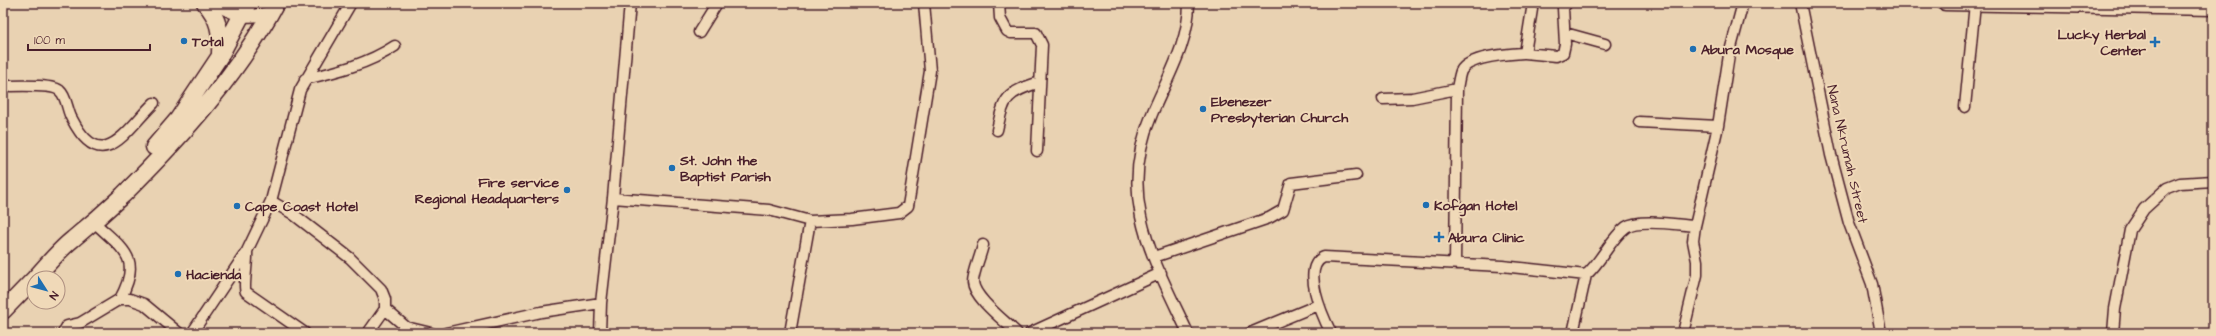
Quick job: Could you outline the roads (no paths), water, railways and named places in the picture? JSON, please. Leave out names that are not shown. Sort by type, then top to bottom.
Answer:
[{"type":"highway","points":[[205,3],[214,14],[220,28],[220,56]]},
{"type":"highway","points":[[73,239],[80,226],[138,166],[178,119],[249,12],[274,7]]},
{"type":"highway","points":[[42,270],[73,239],[94,222],[189,125],[227,81],[249,12]]},
{"type":"highway","points":[[3,311],[26,287]]},
{"type":"main road","points":[[1950,3],[2120,4],[2213,8]]},
{"type":"street","points":[[213,3],[249,12]]},
{"type":"street","points":[[192,333],[247,251],[270,201],[294,106],[305,79],[352,3]]},
{"type":"street","points":[[600,333],[601,303],[613,198],[630,3]]},
{"type":"street","points":[[699,32],[717,3]]},
{"type":"street","points":[[613,198],[769,210],[810,221],[852,219],[899,213],[908,206],[930,71],[924,3]]},
{"type":"street","points":[[999,3],[1000,18],[1006,31],[1011,33],[1032,32],[1039,37],[1042,45],[1037,151]]},
{"type":"street","points":[[1188,333],[1154,257],[1143,228],[1136,187],[1138,156],[1151,116],[1180,53],[1185,32],[1189,3]]},
{"type":"street","points":[[1525,53],[1533,3]]},
{"type":"street","points":[[1455,264],[1457,89],[1461,71],[1466,64],[1475,60],[1525,53],[1546,56],[1560,54],[1564,50],[1565,33],[1562,22],[1563,8],[1567,3]]},
{"type":"street","points":[[1683,333],[1697,275],[1698,261],[1693,242],[1695,226],[1718,126],[1729,55],[1743,3]]},
{"type":"street","name":"Nana Nkrumah Street","points":[[1800,3],[1831,155],[1849,223],[1872,284],[1881,333]]},
{"type":"street","points":[[1966,107],[1974,3]]},
{"type":"street","points":[[1565,33],[1605,44]]},
{"type":"street","points":[[305,79],[336,72],[378,58],[395,46]]},
{"type":"street","points":[[998,130],[1002,105],[1014,92],[1040,82]]},
{"type":"street","points":[[3,86],[51,87],[60,90],[76,128],[92,144],[101,148],[110,146],[122,137],[154,103]]},
{"type":"street","points":[[1383,99],[1412,98],[1457,89]]},
{"type":"street","points":[[1639,122],[1718,126]]},
{"type":"street","points":[[1154,257],[1269,218],[1283,210],[1291,183],[1356,175]]},
{"type":"street","points":[[2113,333],[2115,309],[2130,230],[2144,209],[2167,188],[2180,183],[2213,181]]},
{"type":"street","points":[[270,201],[293,214],[350,258],[381,289],[385,299],[385,309],[368,333]]},
{"type":"street","points":[[790,333],[810,221]]},
{"type":"street","points":[[94,222],[127,254],[131,262],[126,287],[120,299]]},
{"type":"street","points":[[1573,333],[1586,275],[1596,266],[1626,227],[1640,223],[1695,226]]},
{"type":"street","points":[[983,245],[973,280],[975,290],[980,299],[1017,333]]},
{"type":"street","points":[[247,251],[248,266],[244,285],[246,292],[305,333]]},
{"type":"street","points":[[1331,333],[1318,306],[1314,277],[1315,264],[1318,260],[1324,257],[1518,267],[1586,275]]},
{"type":"street","points":[[1030,333],[1161,273]]},
{"type":"street","points":[[62,333],[67,326],[80,323],[120,299],[130,299],[144,304],[178,333]]},
{"type":"street","points":[[446,333],[541,312],[601,303]]},
{"type":"street","points":[[1250,333],[1318,306]]},
{"type":"street","points":[[385,309],[406,327],[431,333]]},
{"type":"place","name":"Total","points":[[184,41]]},
{"type":"place","name":"Lucky Herbal Center","points":[[2155,42]]},
{"type":"place","name":"Abura Mosque","points":[[1693,49]]},
{"type":"place","name":"Ebenezer Presbyterian Church","points":[[1203,109]]},
{"type":"place","name":"St. John the Baptist Parish","points":[[672,168]]},
{"type":"place","name":"Fire service Regional Headquarters","points":[[567,190]]},
{"type":"place","name":"Kofgan Hotel","points":[[1426,205]]},
{"type":"place","name":"Cape Coast Hotel","points":[[237,206]]},
{"type":"place","name":"Abura Clinic","points":[[1439,237]]},
{"type":"place","name":"Hacienda","points":[[178,274]]}]
